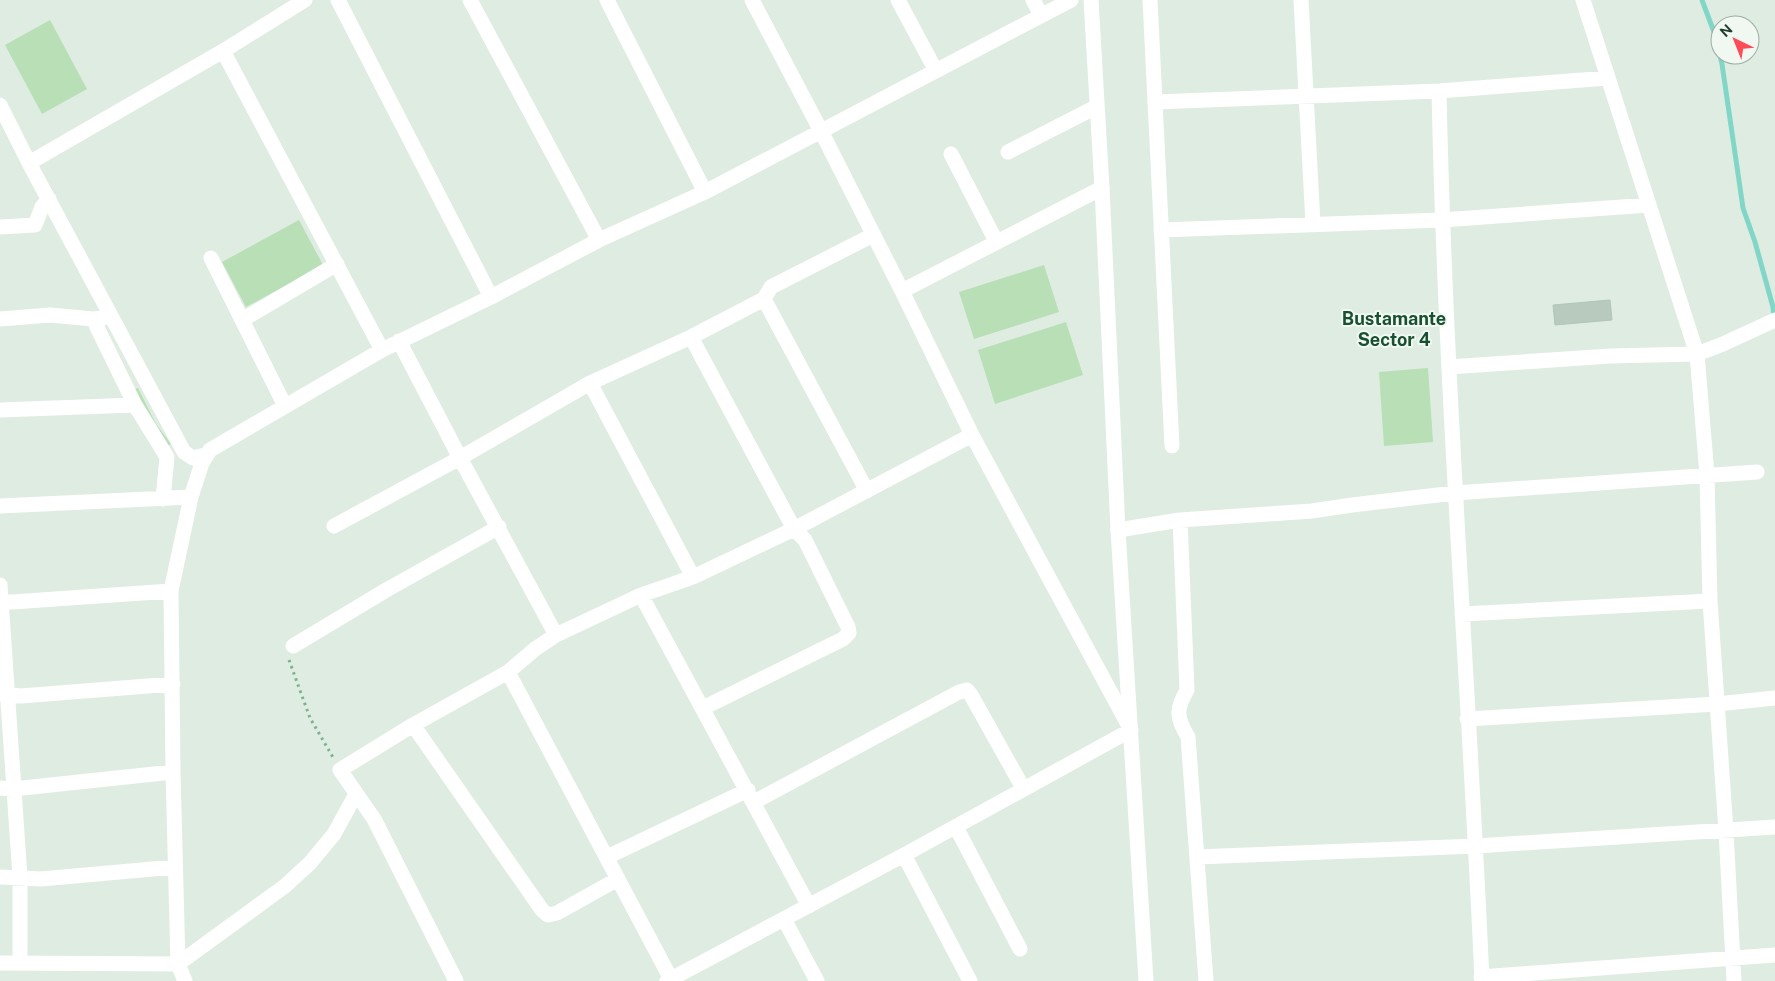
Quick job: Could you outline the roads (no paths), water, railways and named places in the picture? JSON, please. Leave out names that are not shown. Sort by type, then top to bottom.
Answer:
[{"type":"street","points":[[338,0],[491,297]]},
{"type":"street","points":[[470,0],[598,240]]},
{"type":"street","points":[[606,0],[705,192]]},
{"type":"street","points":[[752,0],[874,235],[972,435],[1131,730]]},
{"type":"street","points":[[898,0],[936,71]]},
{"type":"street","points":[[1034,0],[1041,15]]},
{"type":"street","points":[[185,981],[178,964],[171,591],[191,498],[205,455],[210,450],[399,341],[491,297],[598,240],[705,192],[1071,0]]},
{"type":"street","points":[[1091,0],[1118,530],[1146,981]]},
{"type":"street","points":[[1150,0],[1172,446]]},
{"type":"street","points":[[1301,0],[1313,224]]},
{"type":"street","points":[[1583,0],[1697,354],[1707,475],[1710,601],[1734,981]]},
{"type":"street","points":[[29,163],[223,51],[299,2]]},
{"type":"street","points":[[223,51],[382,350]]},
{"type":"street","points":[[1155,102],[1439,91],[1608,78]]},
{"type":"street","points":[[1439,91],[1442,220],[1467,719],[1476,846],[1481,979],[1775,955]]},
{"type":"street","points":[[0,105],[7,132],[29,163],[49,199],[184,452],[193,458],[205,455]]},
{"type":"street","points":[[1008,152],[1096,107]]},
{"type":"street","points":[[951,154],[996,241]]},
{"type":"street","points":[[902,291],[1102,188]]},
{"type":"street","points":[[0,227],[34,225],[42,207],[49,199]]},
{"type":"street","points":[[1161,230],[1442,220],[1649,205]]},
{"type":"street","points":[[334,526],[460,458],[590,383],[691,338],[764,299],[771,287],[874,235]]},
{"type":"street","points":[[211,258],[285,406]]},
{"type":"street","points":[[242,320],[337,264]]},
{"type":"street","points":[[764,299],[867,491]]},
{"type":"street","points":[[0,319],[50,315],[93,319],[112,317]]},
{"type":"street","points":[[93,319],[135,405],[167,458],[163,499]]},
{"type":"street","points":[[1449,367],[1610,356],[1697,354],[1775,320]]},
{"type":"street","points":[[691,338],[794,529],[805,540],[848,627],[849,633],[843,639],[704,708]]},
{"type":"street","points":[[399,341],[556,635]]},
{"type":"street","points":[[590,383],[694,577]]},
{"type":"street","points":[[0,410],[135,405]]},
{"type":"street","points":[[456,981],[374,819],[340,770],[413,725],[508,672],[535,649],[556,635],[642,595],[694,577],[794,529],[972,435]]},
{"type":"street","points":[[1118,530],[1180,520],[1312,511],[1352,504],[1455,493],[1757,472]]},
{"type":"street","points":[[0,506],[191,498]]},
{"type":"street","points":[[1180,520],[1187,690],[1178,714],[1181,725],[1188,737],[1206,981]]},
{"type":"street","points":[[293,646],[388,589],[498,527]]},
{"type":"street","points":[[0,595],[12,602],[171,591]]},
{"type":"street","points":[[0,595],[6,789],[20,877],[20,962]]},
{"type":"street","points":[[642,595],[809,906]]},
{"type":"street","points":[[1462,614],[1710,601]]},
{"type":"street","points":[[508,672],[618,879],[674,979],[1131,730]]},
{"type":"street","points":[[3,694],[21,696],[172,684]]},
{"type":"street","points":[[607,857],[751,796],[966,690],[972,695],[1023,788]]},
{"type":"street","points":[[1467,719],[1716,704],[1775,698]]},
{"type":"street","points":[[413,725],[542,910],[548,914],[557,913],[618,879]]},
{"type":"street","points":[[6,789],[173,772]]},
{"type":"street","points":[[0,963],[178,964],[285,886],[310,862],[334,834],[356,794]]},
{"type":"street","points":[[956,827],[1020,949]]},
{"type":"street","points":[[1196,856],[1476,846],[1775,827]]},
{"type":"street","points":[[904,855],[970,981]]},
{"type":"street","points":[[0,877],[41,879],[175,867]]},
{"type":"street","points":[[784,920],[817,981]]},
{"type":"waterway","points":[[1702,0],[1714,32],[1722,64],[1743,208],[1755,242],[1773,307],[1774,318]]},
{"type":"district","name":"Bustamante Sector 4","points":[[1394,328]]}]
